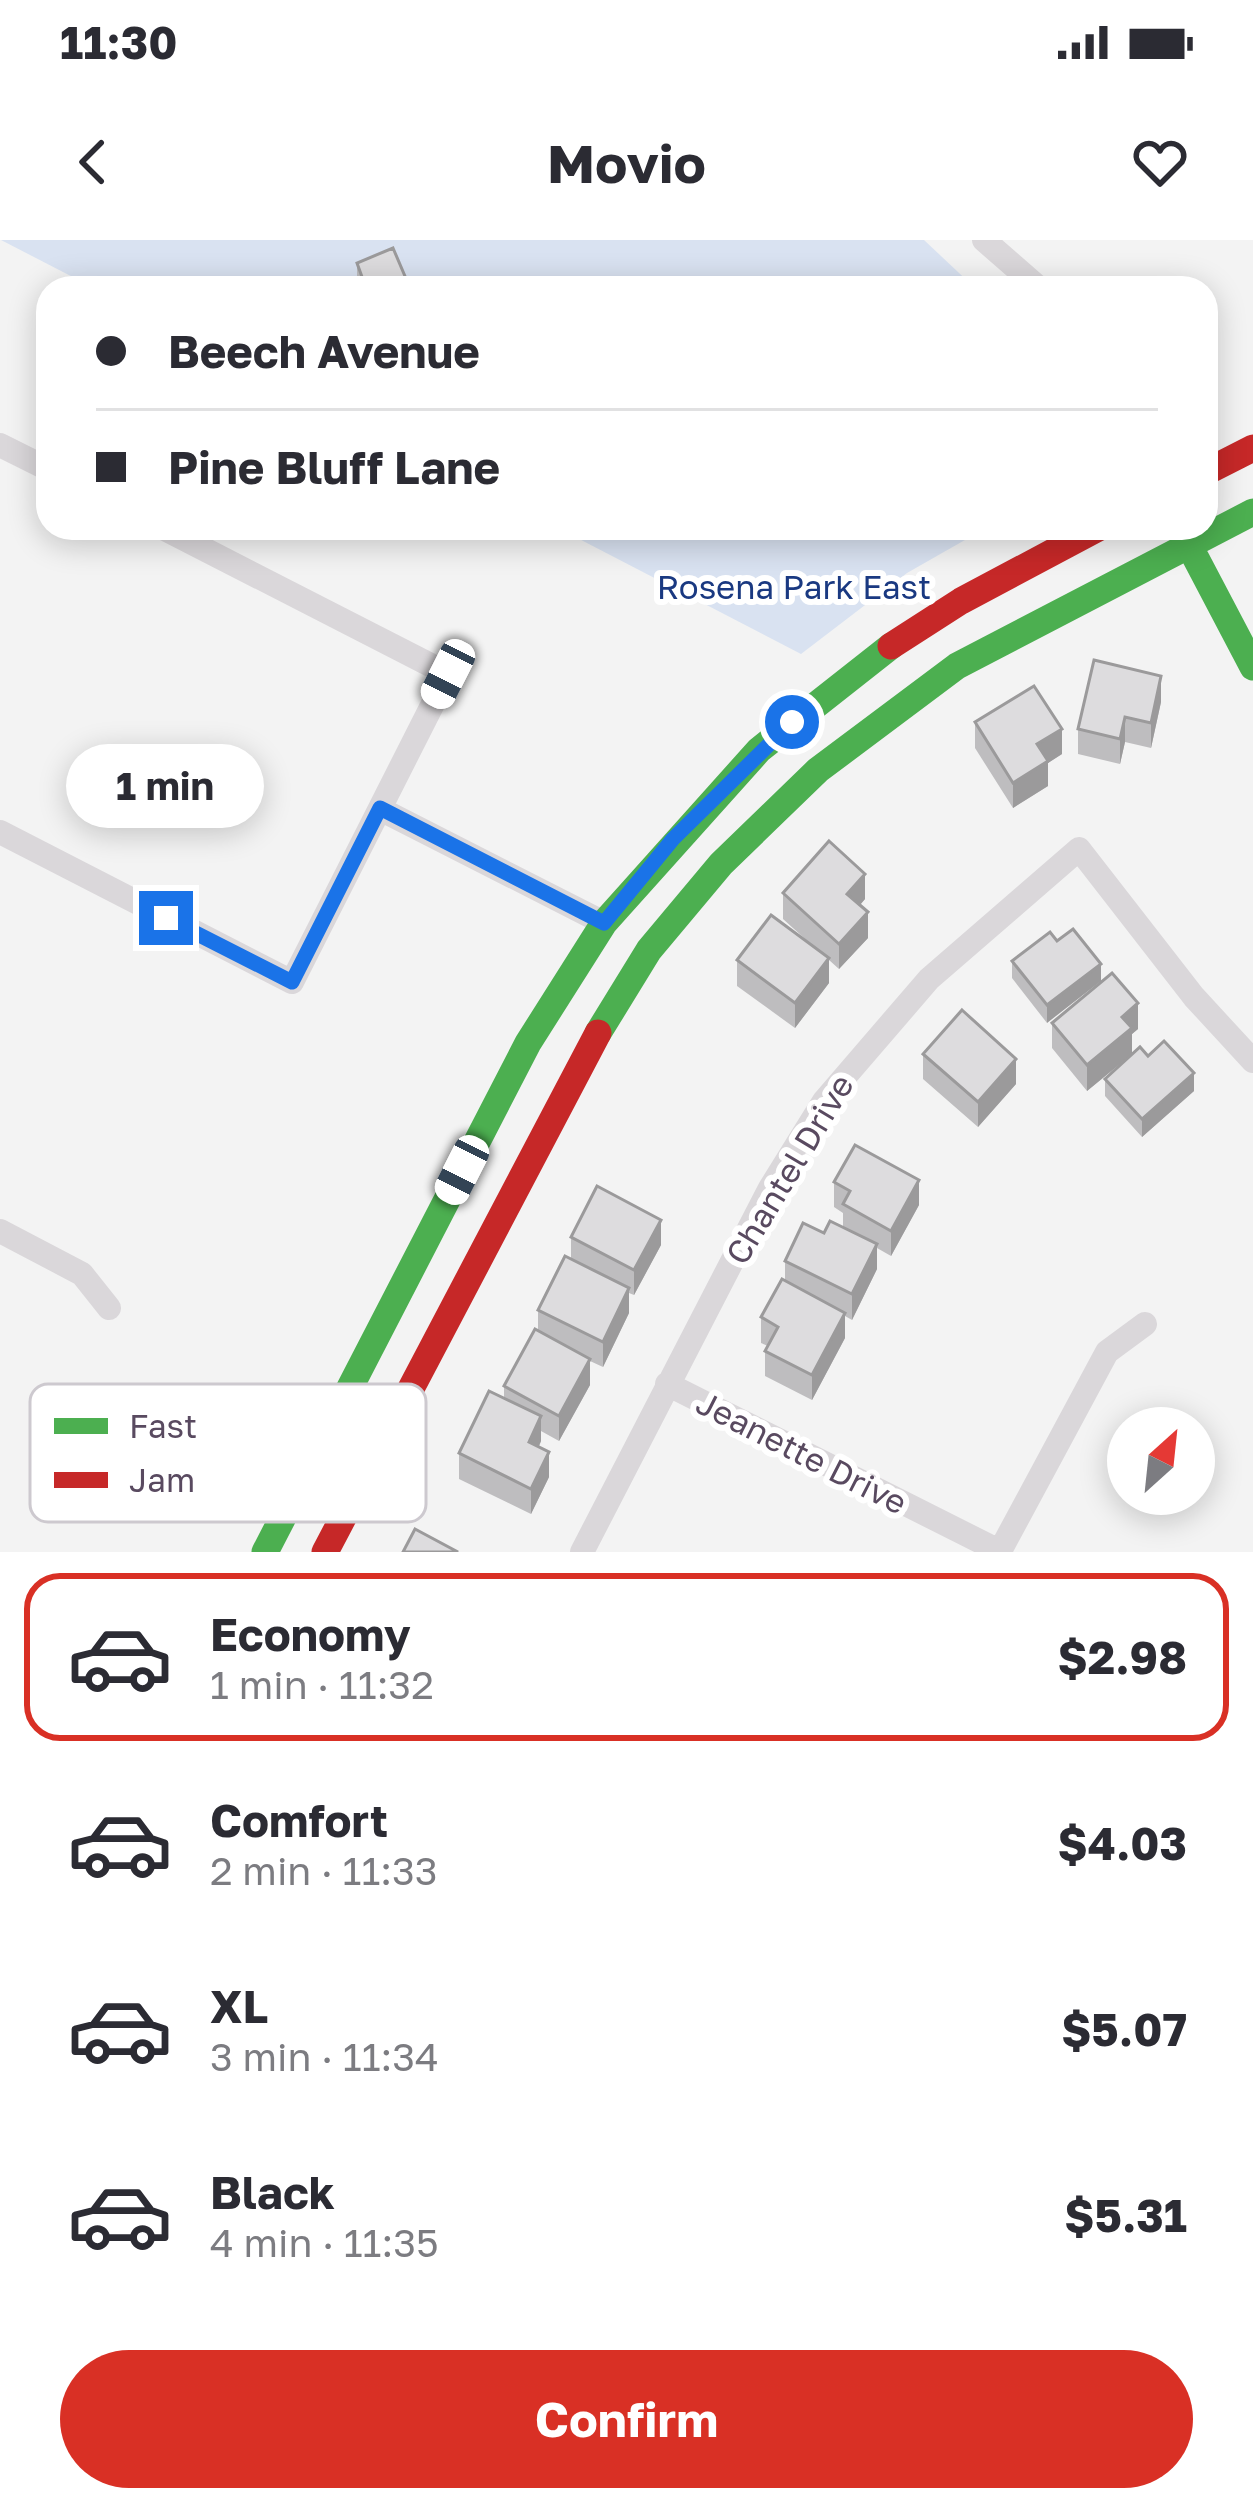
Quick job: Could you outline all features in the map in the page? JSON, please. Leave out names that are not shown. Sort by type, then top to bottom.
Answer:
[{"type":"main road","points":[[1218,466],[1253,448]]},
{"type":"main road","points":[[1218,525],[1253,512]]},
{"type":"main road","points":[[352,1384],[528,1043],[604,923],[673,839],[759,750],[858,668],[961,602],[1076,540]]},
{"type":"main road","points":[[412,1384],[573,1073],[649,950],[721,864],[818,770],[912,696],[1179,540]]},
{"type":"main road","points":[[1186,540],[1253,667]]},
{"type":"main road","points":[[265,1552],[281,1522]]},
{"type":"main road","points":[[325,1552],[341,1522]]},
{"type":"street","points":[[984,240],[1025,276]]},
{"type":"street","points":[[0,445],[36,464]]},
{"type":"street","points":[[0,832],[292,982],[448,674],[186,540]]},
{"type":"street","points":[[380,808],[604,923]]},
{"type":"street","name":"Chantel Drive","points":[[582,1552],[770,1188],[853,1062],[979,932],[1079,849],[1194,998],[1253,1061]]},
{"type":"street","points":[[0,1231],[82,1274],[109,1308]]},
{"type":"street","points":[[1000,1552],[1107,1352],[1145,1324]]},
{"type":"street","name":"Jeanette Drive","points":[[667,1384],[1000,1552]]},
{"type":"green space","points":[[1,240],[924,240],[962,276],[71,276]]},
{"type":"green space","name":"Rosena Park East","points":[[581,540],[965,540],[907,573],[801,654]]},
{"type":"building","points":[[393,248],[405,276],[362,276],[357,263]]},
{"type":"building","points":[[1094,660],[1161,676],[1151,723],[1125,717],[1120,739],[1078,729]]},
{"type":"building","points":[[1034,686],[1062,729],[1037,744],[1048,761],[1013,783],[975,722]]},
{"type":"building","points":[[829,841],[865,874],[847,894],[868,912],[839,944],[783,893]]},
{"type":"building","points":[[771,915],[829,958],[795,1003],[737,960]]},
{"type":"building","points":[[1073,929],[1101,964],[1047,1005],[1012,961],[1050,932],[1057,941]]},
{"type":"building","points":[[1112,973],[1138,1003],[1122,1017],[1132,1028],[1087,1065],[1052,1023]]},
{"type":"building","points":[[962,1010],[1016,1059],[978,1102],[923,1054]]},
{"type":"building","points":[[1164,1041],[1194,1073],[1142,1119],[1105,1079],[1140,1047],[1148,1056]]},
{"type":"building","points":[[855,1145],[919,1180],[891,1231],[843,1204],[850,1191],[834,1182]]},
{"type":"building","points":[[597,1186],[661,1220],[634,1270],[571,1237]]},
{"type":"building","points":[[830,1221],[877,1244],[852,1294],[785,1261],[803,1223],[824,1233]]},
{"type":"building","points":[[565,1256],[629,1288],[603,1342],[538,1310]]},
{"type":"building","points":[[782,1279],[845,1313],[812,1375],[765,1351],[778,1327],[761,1317]]},
{"type":"building","points":[[535,1329],[590,1359],[559,1416],[504,1386]]},
{"type":"building","points":[[489,1391],[541,1416],[529,1442],[549,1452],[531,1489],[459,1453]]},
{"type":"building","points":[[415,1529],[458,1552],[403,1552]]},
{"type":"traffic: fast","points":[[1218,530],[1253,512]]},
{"type":"traffic: fast","points":[[1186,540],[1253,667]]},
{"type":"traffic: fast","points":[[598,1033],[649,950],[721,864],[818,770],[957,666],[1199,540]]},
{"type":"traffic: fast","points":[[352,1384],[528,1043],[604,923],[759,750],[891,646]]},
{"type":"traffic: fast","points":[[265,1552],[281,1522]]},
{"type":"traffic: jam","points":[[1218,466],[1253,448]]},
{"type":"traffic: jam","points":[[891,646],[961,601],[1075,540]]},
{"type":"traffic: jam","points":[[413,1384],[598,1033]]},
{"type":"traffic: jam","points":[[325,1552],[341,1522]]},
{"type":"route","points":[[166,918],[292,982],[380,808],[604,923],[673,839],[792,722]]}]
